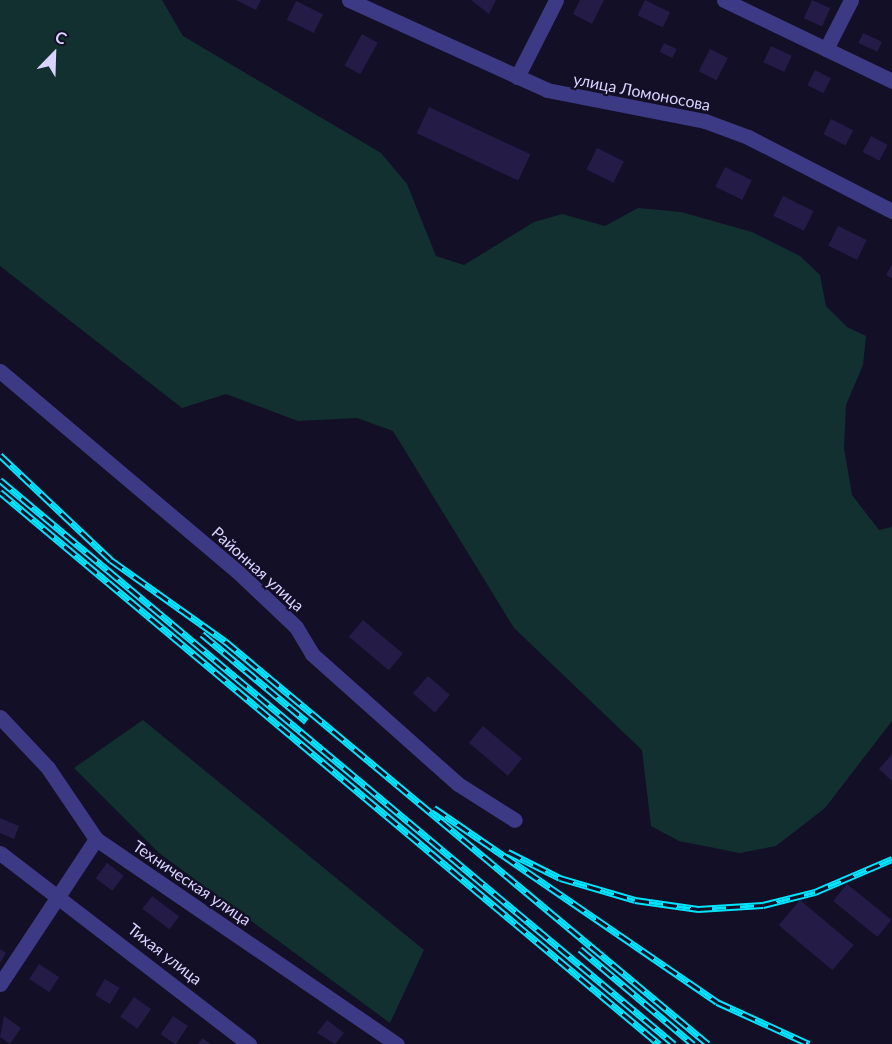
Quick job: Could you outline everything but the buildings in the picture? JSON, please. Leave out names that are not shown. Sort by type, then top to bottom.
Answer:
[{"type":"street","name":"улица Ломоносова","points":[[349,0],[518,77],[578,100],[705,121],[798,161],[892,211]]},
{"type":"street","points":[[518,77],[556,0]]},
{"type":"street","points":[[724,0],[892,81]]},
{"type":"street","points":[[826,49],[851,0]]},
{"type":"street","name":"Районная улица","points":[[0,371],[237,571],[296,627],[312,654],[458,784],[515,820]]},
{"type":"street","name":"Техническая улица","points":[[0,717],[48,768],[96,839],[397,1044]]},
{"type":"street","points":[[0,984],[96,839]]},
{"type":"street","name":"Тихая улица","points":[[0,853],[59,894],[249,1044]]},
{"type":"green space","points":[[0,0],[162,0],[183,36],[381,153],[407,184],[436,256],[464,265],[534,222],[562,214],[605,226],[638,208],[681,212],[752,232],[800,256],[820,275],[826,306],[847,327],[866,336],[863,365],[846,405],[844,448],[852,495],[879,530],[892,527],[892,721],[825,808],[776,846],[740,853],[679,841],[651,826],[642,750],[514,628],[393,431],[357,418],[298,421],[226,394],[182,408],[0,266]]},
{"type":"green space","points":[[143,720],[424,950],[390,1023],[159,853],[74,768]]},
{"type":"railway","points":[[0,455],[111,560],[225,641],[708,1044]]},
{"type":"railway","points":[[0,480],[674,1044]]},
{"type":"railway","points":[[0,492],[659,1044]]},
{"type":"railway","points":[[202,634],[306,721]]},
{"type":"railway","points":[[434,808],[717,1002],[809,1044]]},
{"type":"railway","points":[[508,852],[560,878],[635,900],[698,909],[763,905],[815,892],[892,859]]},
{"type":"railway","points":[[580,949],[693,1044]]}]
